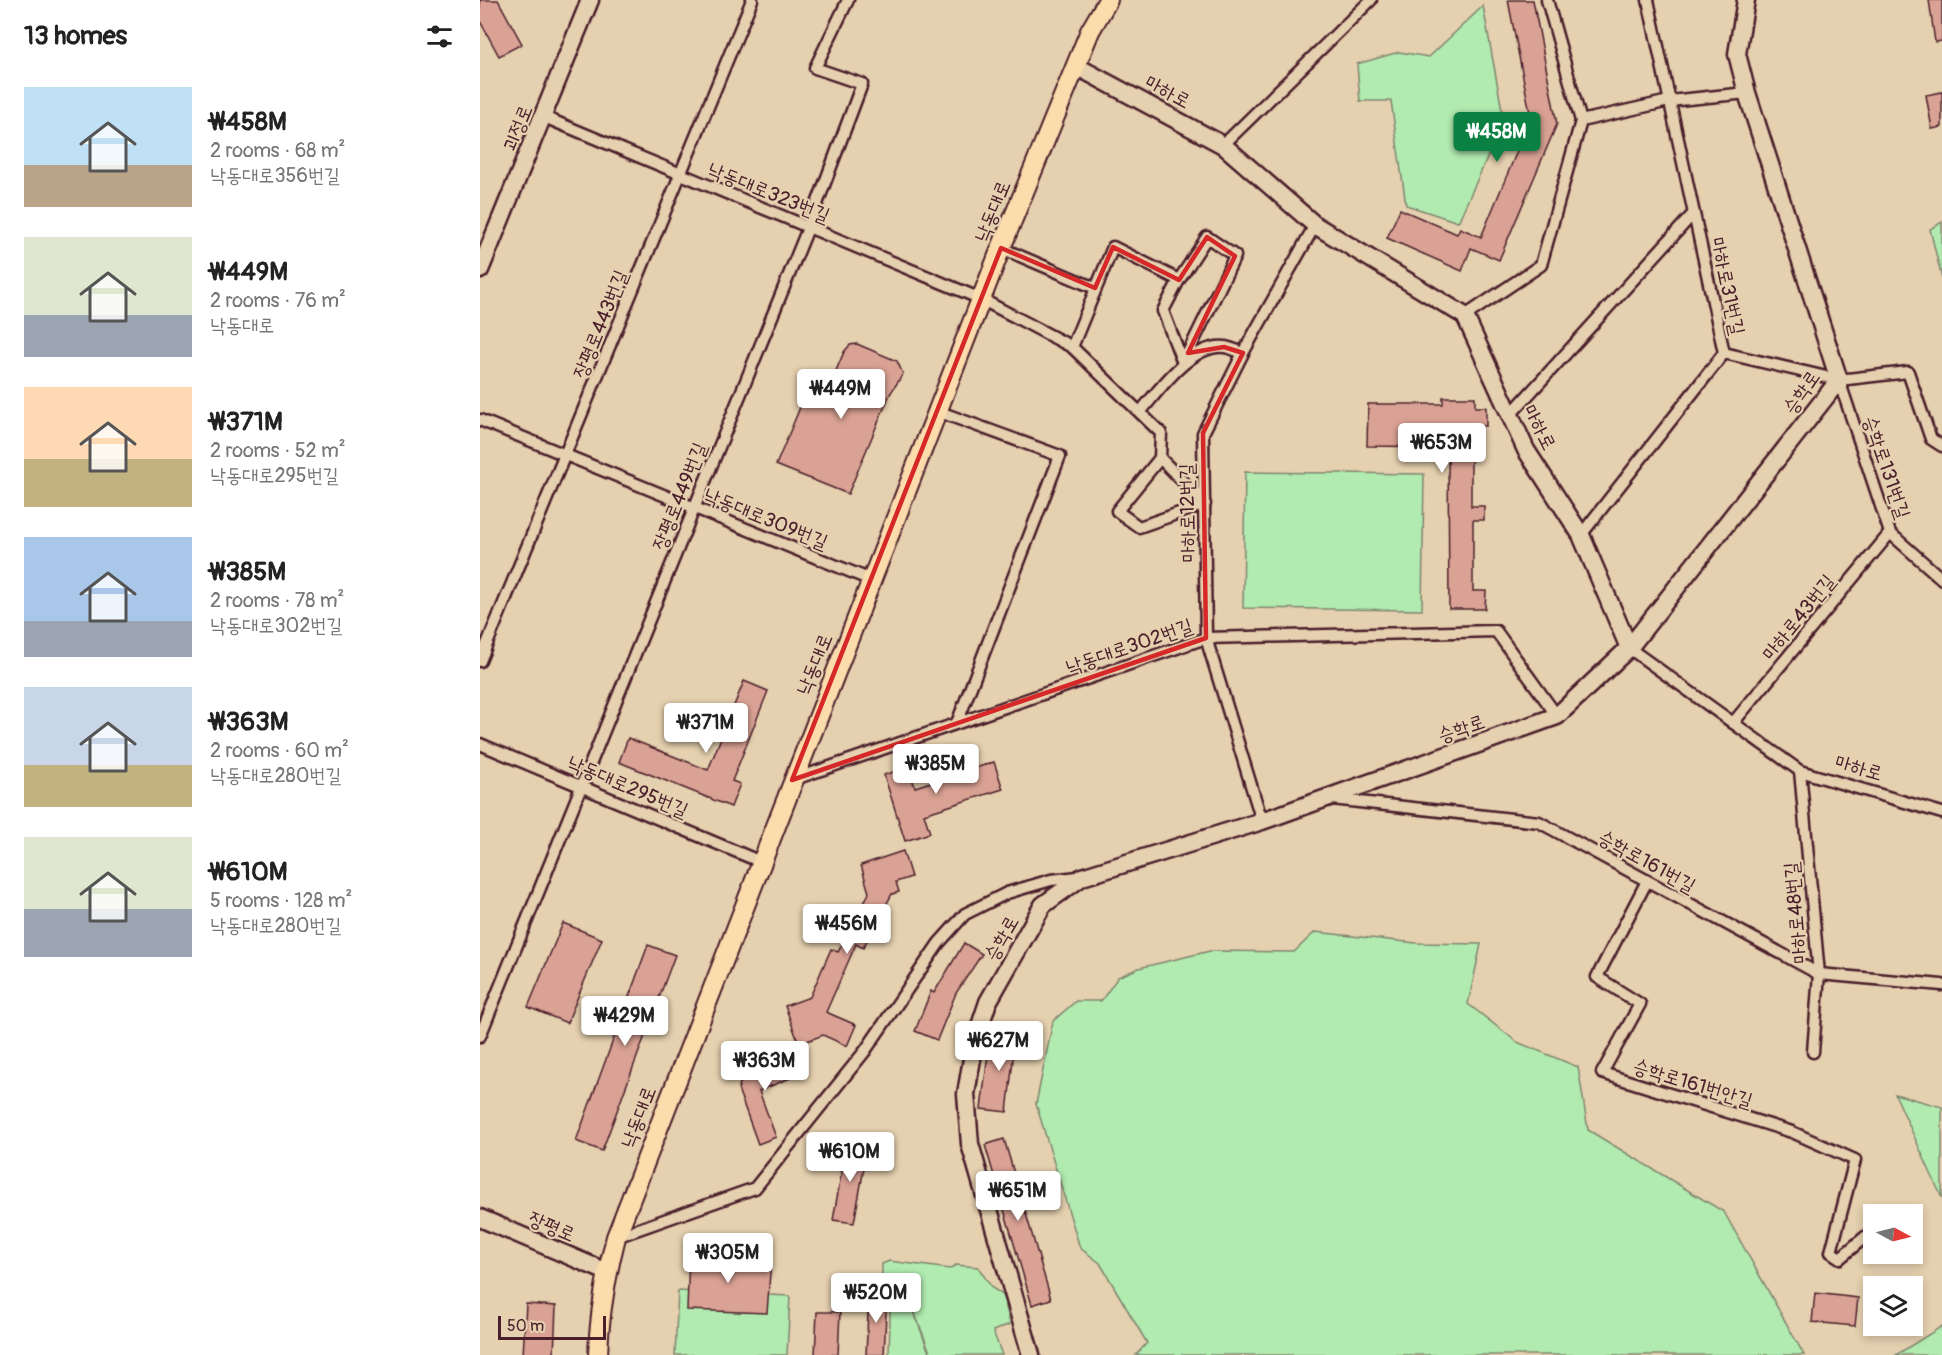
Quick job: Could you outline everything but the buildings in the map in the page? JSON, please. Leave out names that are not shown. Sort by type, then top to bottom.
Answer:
[{"type":"main road","name":"낙동대로","points":[[598,1355],[599,1320],[616,1237],[1001,248],[1089,31],[1108,0]]},
{"type":"street","name":"괴정로","points":[[480,270],[590,0]]},
{"type":"street","name":"장평로443번길","points":[[480,661],[752,0]]},
{"type":"street","name":"장평로449번길","points":[[480,1036],[808,228],[862,84],[815,68],[848,0]]},
{"type":"street","points":[[1223,145],[1371,0]]},
{"type":"street","points":[[1465,316],[1541,265],[1581,121],[1547,0]]},
{"type":"street","name":"마하로31번길","points":[[1581,535],[1724,353],[1648,0]]},
{"type":"street","name":"승학로","points":[[1031,1355],[970,1144],[966,1094],[975,1041],[988,1002],[1044,905],[1082,877],[1262,821],[1557,716],[1629,648],[1839,380],[1747,93],[1737,54],[1746,0]]},
{"type":"street","name":"마하로","points":[[1076,66],[1223,145],[1315,225],[1465,316],[1526,450],[1581,535],[1629,648],[1800,771],[1942,813]]},
{"type":"street","points":[[1581,121],[1668,101],[1747,93]]},
{"type":"street","name":"낙동대로323번길","points":[[544,117],[981,299],[1072,346],[1161,432],[1160,458]]},
{"type":"street","points":[[1510,415],[1693,214]]},
{"type":"street","name":"마하로12번길","points":[[1262,821],[1206,638],[1203,433],[1243,353],[1315,225]]},
{"type":"street","points":[[1141,411],[1183,363],[1235,256],[1207,237],[1179,280],[1163,311],[1183,363]]},
{"type":"street","points":[[1072,346],[1113,247],[1179,280]]},
{"type":"street","points":[[1001,248],[1095,288]]},
{"type":"street","points":[[1183,363],[1215,348],[1224,347],[1243,353]]},
{"type":"street","points":[[1724,353],[1839,380],[1908,372],[1931,439],[1942,446]]},
{"type":"street","name":"승학로131번길","points":[[1839,380],[1890,533],[1942,579]]},
{"type":"street","points":[[937,411],[1059,456],[957,723]]},
{"type":"street","name":"낙동대로309번길","points":[[480,420],[871,580]]},
{"type":"street","points":[[1160,458],[1205,504],[1138,528],[1117,511],[1160,458]]},
{"type":"street","name":"마하로43번길","points":[[1733,723],[1890,533]]},
{"type":"street","name":"낙동대로302번길","points":[[792,780],[1206,638],[1496,631],[1557,716]]},
{"type":"street","name":"낙동대로295번길","points":[[480,744],[761,862]]},
{"type":"street","name":"마하로48번길","points":[[1800,771],[1819,974],[1813,1052]]},
{"type":"street","name":"승학로161번길","points":[[1325,798],[1539,822],[1819,974],[1942,985]]},
{"type":"street","points":[[616,1237],[755,1188],[865,1051],[939,943],[965,914],[1007,893],[1051,880],[1082,877]]},
{"type":"street","name":"승학로161번안길","points":[[1647,881],[1597,977],[1640,1004],[1602,1073],[1792,1132],[1855,1160],[1831,1252],[1840,1258],[1863,1239]]},
{"type":"street","name":"장평로","points":[[480,1218],[607,1272]]},
{"type":"highlighted area","points":[[1207,237],[1235,256],[1188,353],[1224,347],[1243,353],[1203,433],[1206,638],[792,780],[1001,248],[1095,288],[1113,247],[1179,280]]},
{"type":"green space","points":[[1483,6],[1504,121],[1458,222],[1406,205],[1391,101],[1360,101],[1357,64],[1399,52],[1429,57]]},
{"type":"green space","points":[[1942,222],[1942,279],[1930,229]]},
{"type":"green space","points":[[1245,472],[1424,474],[1422,610],[1243,608]]},
{"type":"green space","points":[[1315,932],[1416,943],[1481,944],[1468,1004],[1517,1042],[1578,1067],[1588,1130],[1724,1212],[1804,1355],[1136,1355],[1147,1343],[1100,1263],[1080,1248],[1036,1104],[1053,1021],[1076,1001],[1101,1001],[1118,977],[1139,968],[1210,951],[1294,952]]},
{"type":"green space","points":[[1895,1094],[1942,1107],[1942,1198]]},
{"type":"green space","points":[[889,1261],[950,1269],[956,1265],[978,1267],[992,1288],[1003,1295],[1010,1324],[993,1331],[1002,1355],[931,1355],[903,1283],[882,1277],[882,1264]]},
{"type":"green space","points":[[891,1283],[904,1286],[930,1355],[889,1355]]},
{"type":"green space","points":[[678,1291],[790,1296],[787,1355],[675,1355]]},
{"type":"green space","points":[[1942,1326],[1942,1355],[1896,1355]]}]
